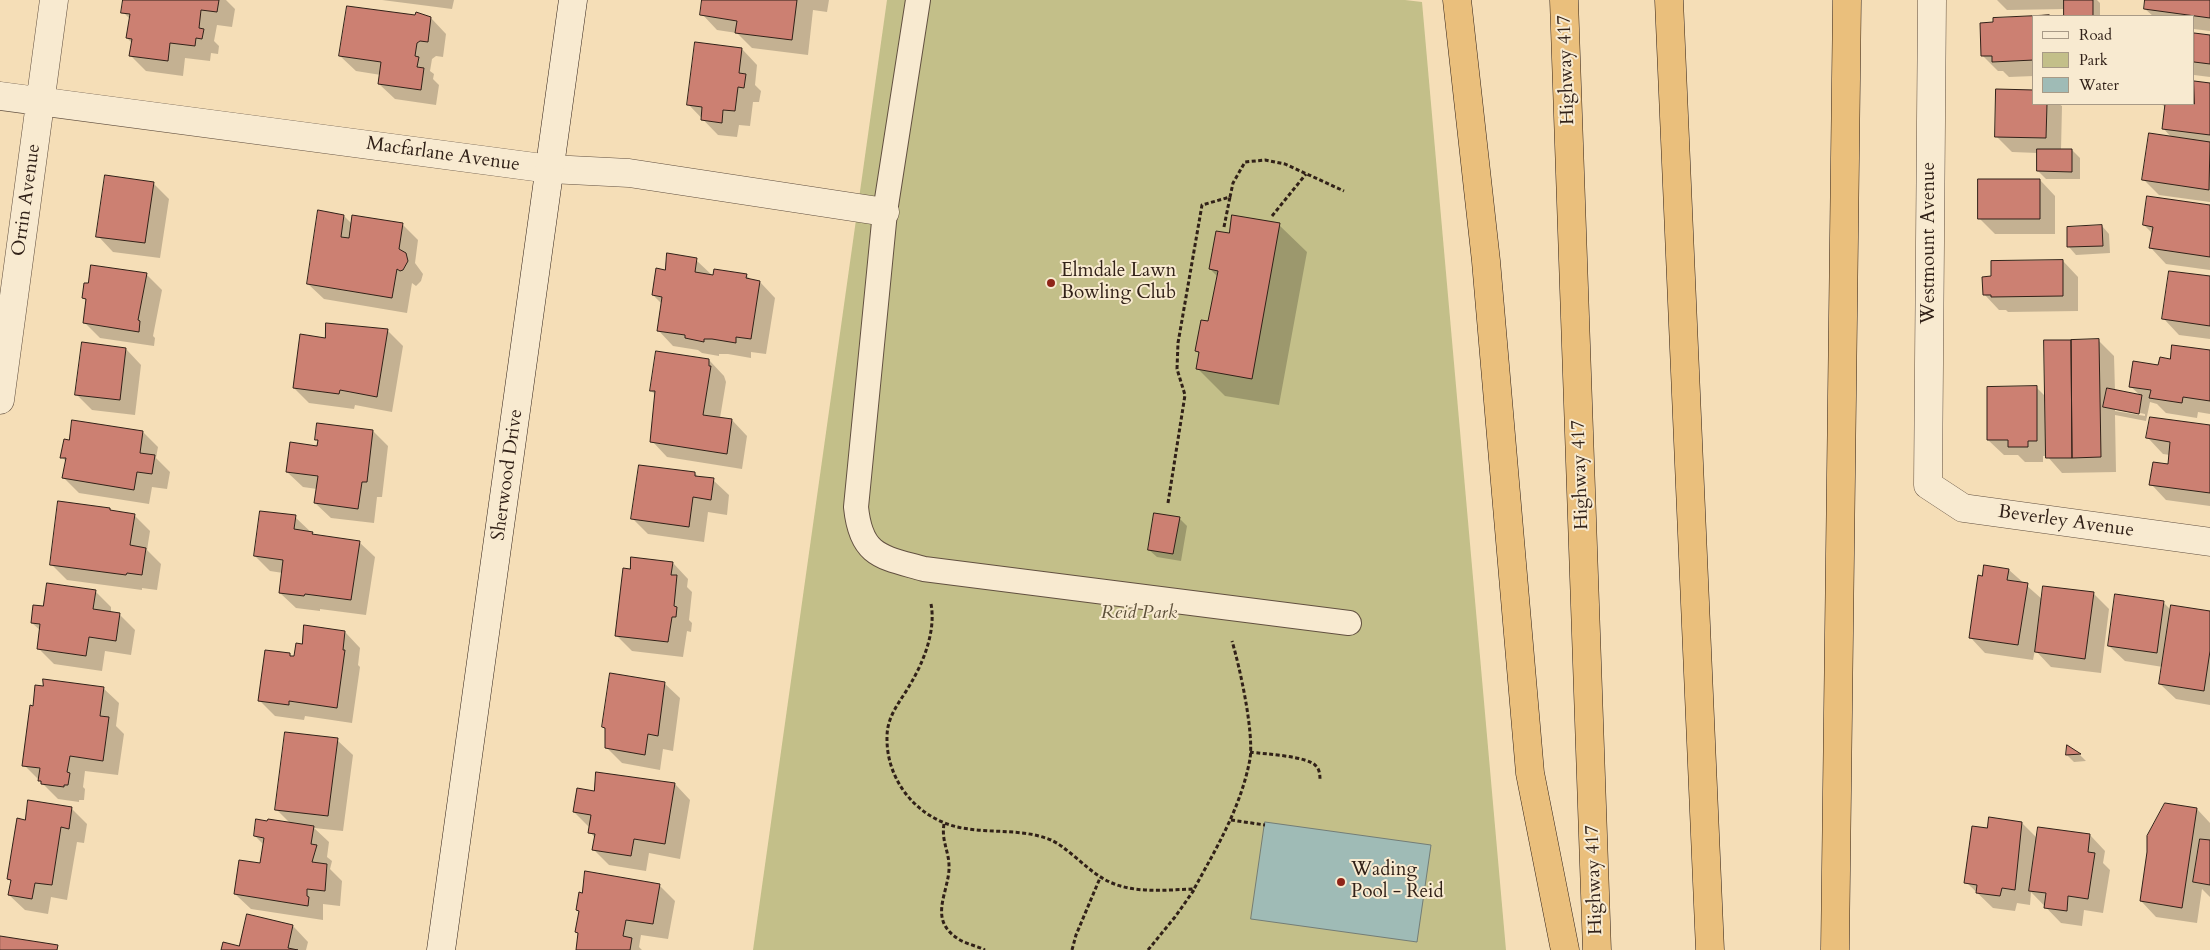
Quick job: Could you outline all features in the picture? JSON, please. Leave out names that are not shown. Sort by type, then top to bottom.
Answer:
[{"type":"highway","points":[[1457,0],[1486,261],[1530,773],[1565,950]]},
{"type":"highway","name":"Highway 417","points":[[1564,0],[1597,950]]},
{"type":"highway","points":[[1669,0],[1710,950]]},
{"type":"highway","points":[[1835,950],[1846,0]]},
{"type":"street","name":"Orrin Avenue","points":[[0,400],[54,0]]},
{"type":"street","name":"Sherwood Drive","points":[[441,950],[573,0]]},
{"type":"street","name":"Westmount Avenue","points":[[1928,485],[1932,0]]},
{"type":"street","name":"Macfarlane Avenue","points":[[0,96],[550,169],[629,173],[885,212]]},
{"type":"street","name":"Beverley Avenue","points":[[1928,485],[1963,508],[2210,542]]},
{"type":"lane","points":[[918,0],[885,212],[856,507],[858,526],[868,548],[885,558],[924,570],[1350,623]]},
{"type":"path","points":[[1224,227],[1233,183],[1245,162],[1265,160],[1285,164],[1344,191]]},
{"type":"path","points":[[1272,216],[1306,174]]},
{"type":"path","points":[[1168,503],[1185,395],[1176,369],[1178,343],[1202,205],[1230,197]]},
{"type":"path","points":[[924,570],[933,611],[930,641],[912,683],[891,714],[887,734],[887,754],[893,776],[906,796],[944,824],[969,830],[1008,830],[1052,840],[1100,878],[1130,889],[1148,892],[1194,889]]},
{"type":"path","points":[[1148,950],[1175,917],[1194,889],[1231,820],[1240,799],[1250,752],[1247,710],[1236,655],[1223,607]]},
{"type":"path","points":[[1250,752],[1304,760],[1315,764],[1320,781]]},
{"type":"path","points":[[1231,820],[1265,825]]},
{"type":"path","points":[[944,824],[942,835],[948,852],[949,869],[940,909],[945,926],[960,940],[985,950]]},
{"type":"path","points":[[1072,950],[1076,934],[1100,878]]},
{"type":"green space","name":"Reid Park","points":[[887,0],[1405,0],[1422,2],[1506,950],[753,950]]},
{"type":"water","name":"Wading Pool - Reid","points":[[1265,822],[1431,845],[1417,942],[1251,919]]},
{"type":"building","points":[[123,0],[219,0],[217,12],[201,10],[199,28],[204,29],[202,39],[196,38],[195,46],[170,43],[168,61],[129,56],[132,39],[126,38],[130,14],[121,13]]},
{"type":"building","points":[[702,0],[797,0],[792,40],[735,33],[737,21],[700,15]]},
{"type":"building","points":[[2064,0],[2093,0],[2093,15],[2064,15]]},
{"type":"building","points":[[2145,0],[2210,0],[2210,18],[2195,15],[2144,9]]},
{"type":"building","points":[[347,6],[415,15],[416,12],[431,17],[428,42],[420,41],[417,43],[415,56],[419,57],[417,67],[424,68],[421,90],[378,84],[381,62],[339,56]]},
{"type":"building","points":[[2032,16],[2032,60],[1992,62],[1992,56],[1981,56],[1980,23],[1993,22],[1993,18]]},
{"type":"building","points":[[2195,33],[2210,35],[2210,64],[2195,62]]},
{"type":"building","points":[[695,42],[742,48],[739,73],[746,74],[744,88],[738,87],[735,111],[723,110],[722,123],[701,120],[702,107],[687,105]]},
{"type":"building","points":[[2195,81],[2210,83],[2210,135],[2162,129],[2165,105],[2195,105]]},
{"type":"building","points":[[1996,89],[2032,90],[2032,105],[2047,105],[2046,138],[1995,137]]},
{"type":"building","points":[[2149,133],[2210,142],[2209,190],[2142,180]]},
{"type":"building","points":[[2037,149],[2072,149],[2072,172],[2037,171]]},
{"type":"building","points":[[105,175],[154,182],[145,243],[96,237]]},
{"type":"building","points":[[1978,179],[2040,179],[2040,219],[1978,219]]},
{"type":"building","points":[[2147,196],[2210,205],[2210,257],[2149,248],[2153,227],[2143,225]]},
{"type":"building","points":[[318,210],[344,215],[341,237],[349,238],[352,215],[403,223],[399,249],[406,253],[408,261],[403,270],[397,269],[392,298],[307,284]]},
{"type":"building","name":"Elmdale Lawn Bowling Club","points":[[1232,215],[1280,223],[1252,379],[1196,369],[1199,352],[1195,351],[1201,320],[1208,321],[1218,271],[1209,269],[1216,231],[1229,233]]},
{"type":"building","points":[[2102,225],[2103,246],[2067,247],[2067,227]]},
{"type":"building","points":[[667,253],[697,258],[695,272],[713,275],[714,269],[747,274],[746,278],[760,281],[751,339],[736,337],[736,343],[712,339],[704,339],[704,342],[685,338],[685,335],[657,331],[662,297],[652,295],[656,268],[665,270]]},
{"type":"building","points":[[2063,260],[2063,296],[1991,297],[1991,295],[1983,295],[1982,277],[1991,276],[1991,261]]},
{"type":"building","points":[[91,265],[147,273],[138,320],[140,321],[139,332],[83,323],[86,299],[82,298],[84,283],[88,283]]},
{"type":"building","points":[[2169,271],[2210,276],[2210,326],[2162,319]]},
{"type":"building","points":[[326,323],[388,329],[377,397],[340,390],[339,394],[293,388],[300,334],[325,338]]},
{"type":"building","points":[[2099,339],[2101,457],[2072,458],[2071,340]]},
{"type":"building","points":[[2044,340],[2071,340],[2072,458],[2046,458]]},
{"type":"building","points":[[82,342],[126,348],[120,400],[75,395]]},
{"type":"building","points":[[2172,345],[2210,350],[2210,401],[2183,397],[2182,403],[2149,398],[2151,390],[2129,387],[2133,361],[2158,365],[2160,357],[2170,359]]},
{"type":"building","points":[[656,351],[709,359],[709,366],[711,366],[703,415],[732,419],[727,454],[650,442],[655,391],[650,391]]},
{"type":"building","points":[[2037,386],[2037,441],[2028,441],[2028,447],[2008,447],[2008,440],[1987,440],[1987,387]]},
{"type":"building","points":[[2107,388],[2142,395],[2139,414],[2103,407]]},
{"type":"building","points":[[2150,417],[2210,425],[2210,493],[2149,485],[2153,462],[2168,464],[2170,442],[2146,438]]},
{"type":"building","points":[[72,420],[143,431],[140,453],[155,455],[152,474],[137,472],[134,490],[62,478],[66,458],[60,458],[64,439],[69,440]]},
{"type":"building","points":[[317,423],[373,430],[367,482],[362,482],[358,509],[314,503],[318,476],[286,472],[290,442],[317,446],[318,440],[315,440]]},
{"type":"building","points":[[639,465],[695,472],[695,476],[714,478],[711,500],[693,497],[689,527],[631,519]]},
{"type":"building","points":[[58,501],[110,508],[110,510],[135,514],[130,545],[146,548],[142,575],[127,573],[126,575],[50,565]]},
{"type":"building","points":[[260,511],[296,515],[294,529],[313,532],[312,534],[360,541],[351,600],[305,594],[304,596],[279,593],[283,560],[254,556]]},
{"type":"building","points":[[1154,513],[1180,517],[1173,554],[1148,550]]},
{"type":"building","points":[[631,557],[673,562],[671,575],[677,575],[674,606],[677,607],[676,617],[672,617],[668,642],[615,636],[623,568],[630,569]]},
{"type":"building","points":[[1984,565],[2009,569],[2007,580],[2028,583],[2018,645],[1969,638],[1978,575],[1982,576]]},
{"type":"building","points":[[47,583],[96,590],[93,609],[120,613],[116,641],[89,637],[86,656],[37,649],[40,624],[31,623],[33,605],[43,606]]},
{"type":"building","points":[[2043,586],[2094,592],[2085,659],[2035,652]]},
{"type":"building","points":[[2115,594],[2164,601],[2157,653],[2108,646]]},
{"type":"building","points":[[2171,605],[2210,611],[2210,651],[2204,691],[2159,684]]},
{"type":"building","points":[[304,625],[345,631],[343,650],[345,650],[337,708],[289,701],[289,705],[258,701],[265,650],[290,653],[290,656],[294,656],[296,643],[302,644]]},
{"type":"building","points":[[610,673],[665,682],[658,736],[648,734],[645,755],[605,748],[605,728],[602,727]]},
{"type":"building","points":[[43,679],[104,687],[100,716],[109,717],[103,761],[70,756],[67,772],[70,773],[68,785],[64,785],[64,787],[41,784],[41,781],[38,781],[40,768],[22,766],[30,705],[33,706],[35,685],[43,686]]},
{"type":"building","points":[[285,732],[338,738],[328,816],[275,810]]},
{"type":"building","points":[[2067,745],[2081,754],[2066,755]]},
{"type":"building","points":[[596,772],[675,783],[665,844],[634,839],[631,856],[592,850],[595,834],[588,833],[591,815],[573,812],[577,788],[594,791]]},
{"type":"building","points":[[28,800],[72,807],[69,829],[61,827],[52,885],[35,883],[32,899],[8,895],[11,880],[7,879],[17,818],[25,820]]},
{"type":"building","points":[[2165,803],[2197,808],[2182,908],[2140,901],[2147,852],[2147,836]]},
{"type":"building","points":[[1989,817],[2022,822],[2015,890],[2002,888],[2000,896],[1976,893],[1977,885],[1964,883],[1972,826],[1987,828]]},
{"type":"building","points":[[256,819],[314,826],[311,844],[317,845],[312,862],[327,864],[325,891],[307,889],[307,896],[309,897],[308,906],[234,894],[239,860],[260,863],[264,838],[254,836]]},
{"type":"building","points":[[2038,827],[2090,834],[2088,852],[2095,853],[2088,899],[2068,896],[2067,911],[2044,908],[2046,893],[2029,891]]},
{"type":"building","points":[[2200,839],[2210,840],[2210,885],[2193,882]]},
{"type":"building","points":[[585,871],[660,884],[653,924],[626,920],[623,936],[632,938],[630,950],[576,950],[578,933],[575,932],[579,911],[576,910],[579,892],[582,893]]},
{"type":"building","points":[[247,914],[293,925],[288,948],[298,950],[221,950],[223,942],[239,946]]},
{"type":"building","points":[[0,936],[58,945],[57,950],[0,950]]},
{"type":"place","name":"Elmdale Lawn Bowling Club","points":[[1051,283]]},
{"type":"place","name":"Wading Pool - Reid","points":[[1341,882]]}]
